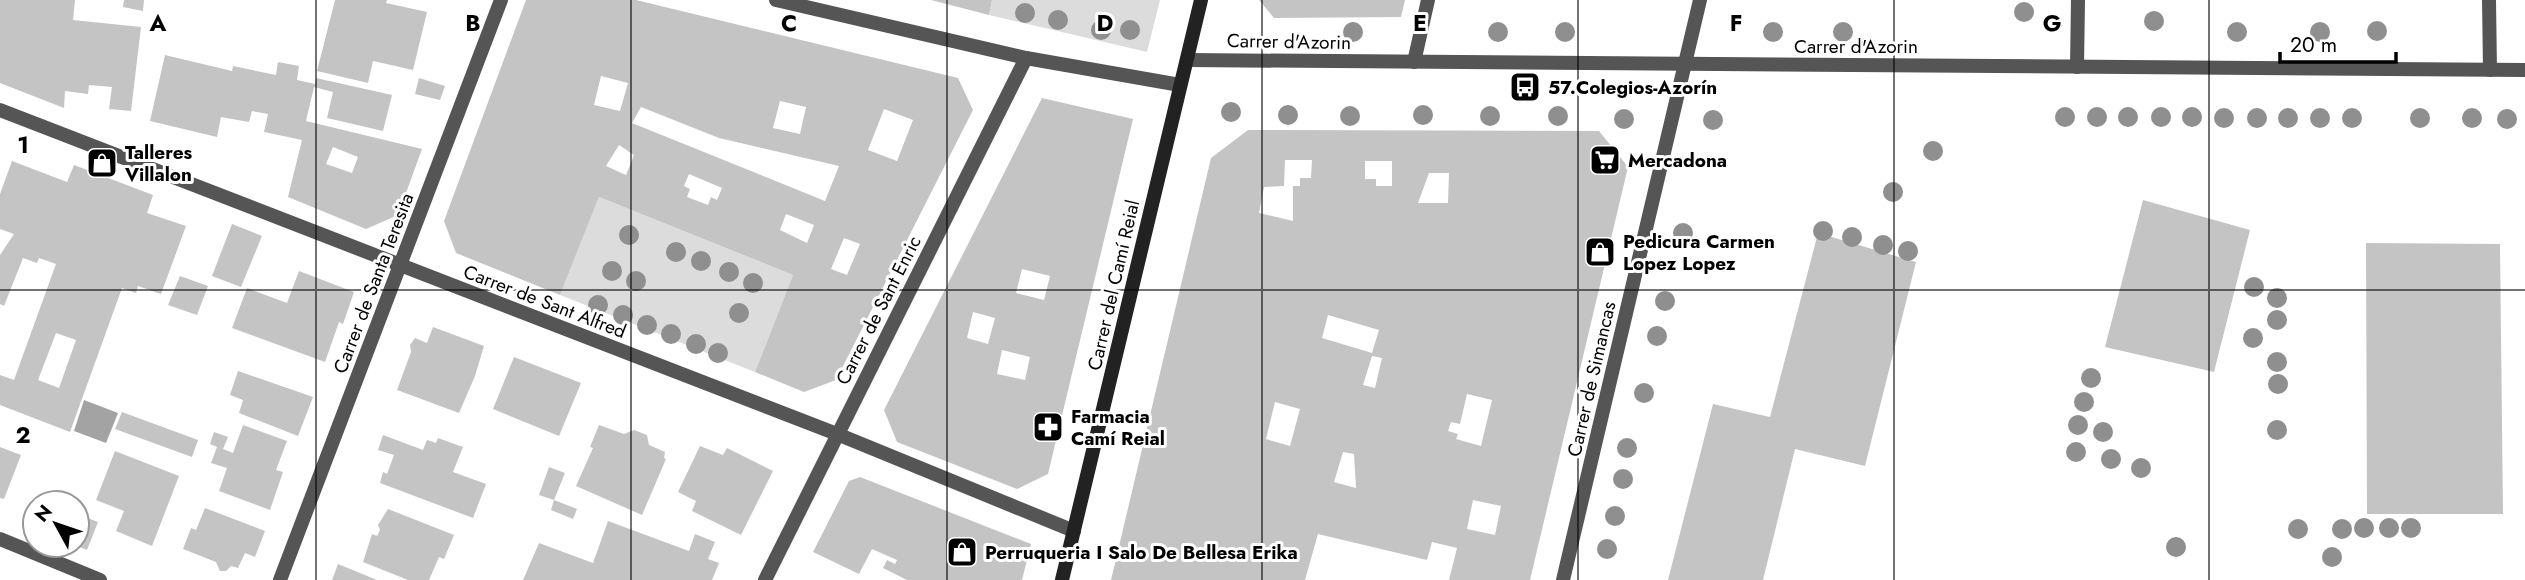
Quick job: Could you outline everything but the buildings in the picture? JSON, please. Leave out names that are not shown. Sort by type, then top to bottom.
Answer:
[{"type":"street","name":"Carrer de Santa Teresita","points":[[280,580],[501,0]]},
{"type":"street","points":[[776,0],[1026,58],[1180,85]]},
{"type":"street","name":"Carrer del Camí Reial","points":[[1062,580],[1201,0]]},
{"type":"street","points":[[1414,62],[1429,0]]},
{"type":"street","name":"Carrer de Simancas","points":[[1563,580],[1700,0]]},
{"type":"street","points":[[2077,67],[2078,0]]},
{"type":"street","points":[[2489,0],[2490,70]]},
{"type":"street","name":"Carrer de Sant Enric","points":[[765,580],[1026,58]]},
{"type":"street","name":"Carrer d'Azorin","points":[[1187,60],[2525,70]]},
{"type":"street","name":"Carrer de Sant Alfred","points":[[0,110],[837,434],[1074,531]]},
{"type":"street","points":[[0,539],[68,574],[100,580]]},
{"type":"shaded area","points":[[992,0],[1160,0],[1147,52],[989,15]]},
{"type":"shaded area","points":[[599,197],[793,275],[755,372],[560,295]]},
{"type":"shaded area","points":[[84,400],[118,413],[106,443],[74,431]]},
{"type":"place","name":"57.Colegios-Azorín","points":[[1525,87]]},
{"type":"place","name":"Mercadona","points":[[1605,160]]},
{"type":"place","name":"Talleres Villalon","points":[[102,163]]},
{"type":"place","name":"Pedicura Carmen Lopez Lopez","points":[[1600,252]]},
{"type":"place","name":"Farmacia Camí Reial","points":[[1048,427]]},
{"type":"place","name":"Perruqueria I Salo De Bellesa Erika","points":[[962,552]]}]
